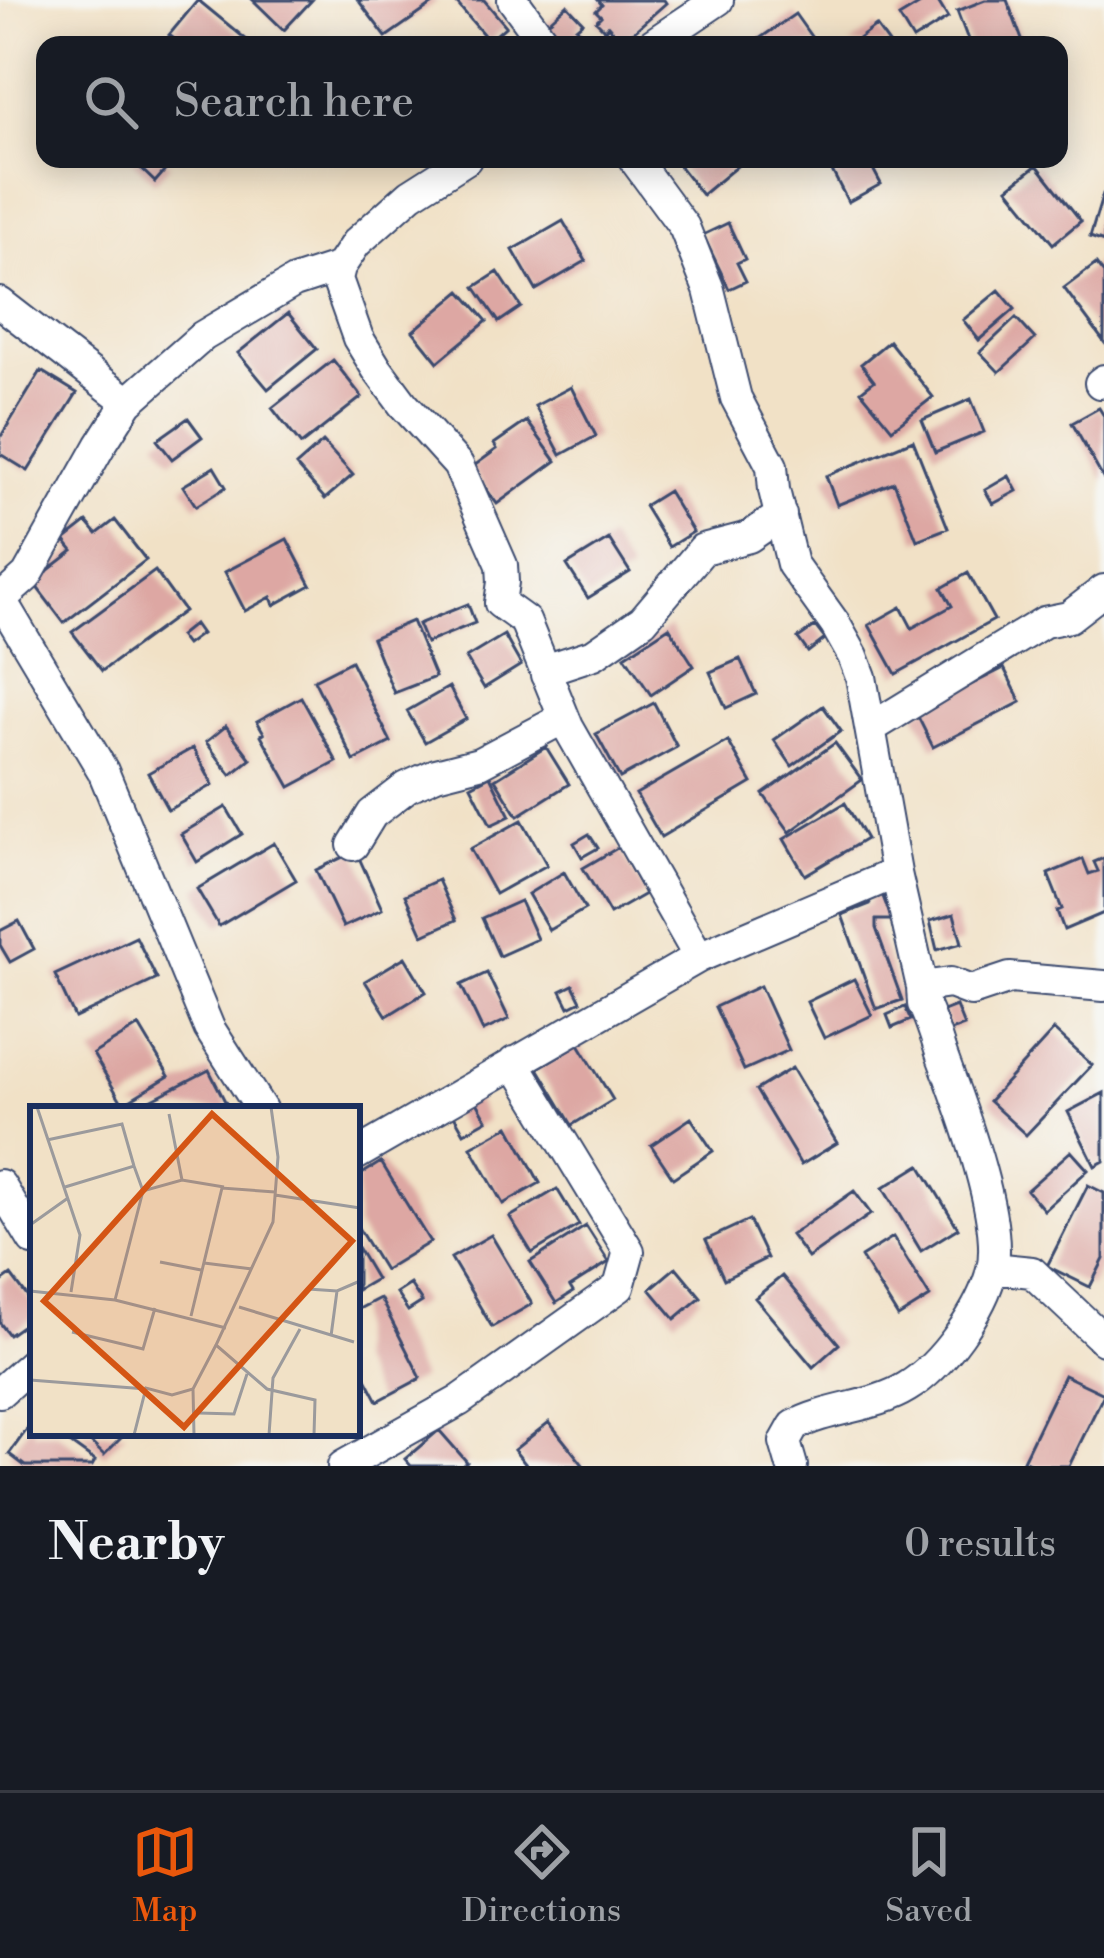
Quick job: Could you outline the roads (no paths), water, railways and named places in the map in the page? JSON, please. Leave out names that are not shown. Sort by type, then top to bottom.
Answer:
[{"type":"street","points":[[513,0],[539,36]]},
{"type":"street","points":[[664,36],[718,0]]},
{"type":"street","points":[[452,168],[411,194],[356,243],[337,279],[358,338],[403,404],[458,465],[502,565],[500,603],[525,621],[564,718],[699,958]]},
{"type":"street","points":[[641,168],[685,226],[709,290],[736,398],[772,466],[792,564],[853,656],[861,677],[923,1004],[969,1128],[992,1221],[993,1268],[959,1336],[906,1388],[794,1426],[780,1460]]},
{"type":"street","points":[[259,1106],[209,1028],[104,771],[0,600],[27,576],[128,402],[203,336],[294,282],[340,267]]},
{"type":"street","points":[[0,303],[128,402]]},
{"type":"street","points":[[546,676],[551,668],[594,654],[643,620],[703,550],[749,536],[781,515]]},
{"type":"street","points":[[872,728],[1044,622],[1069,617],[1104,590]]},
{"type":"street","points":[[353,844],[372,814],[407,787],[479,763],[564,718]]},
{"type":"street","points":[[360,1152],[699,958],[896,873]]},
{"type":"street","points":[[922,986],[950,983],[970,991],[1010,978],[1104,986]]},
{"type":"street","points":[[343,1466],[459,1401],[619,1287],[628,1251],[514,1062]]},
{"type":"street","points":[[2,1191],[30,1235]]},
{"type":"street","points":[[993,1268],[1032,1272],[1104,1340]]},
{"type":"street","points":[[0,1392],[30,1366]]}]
